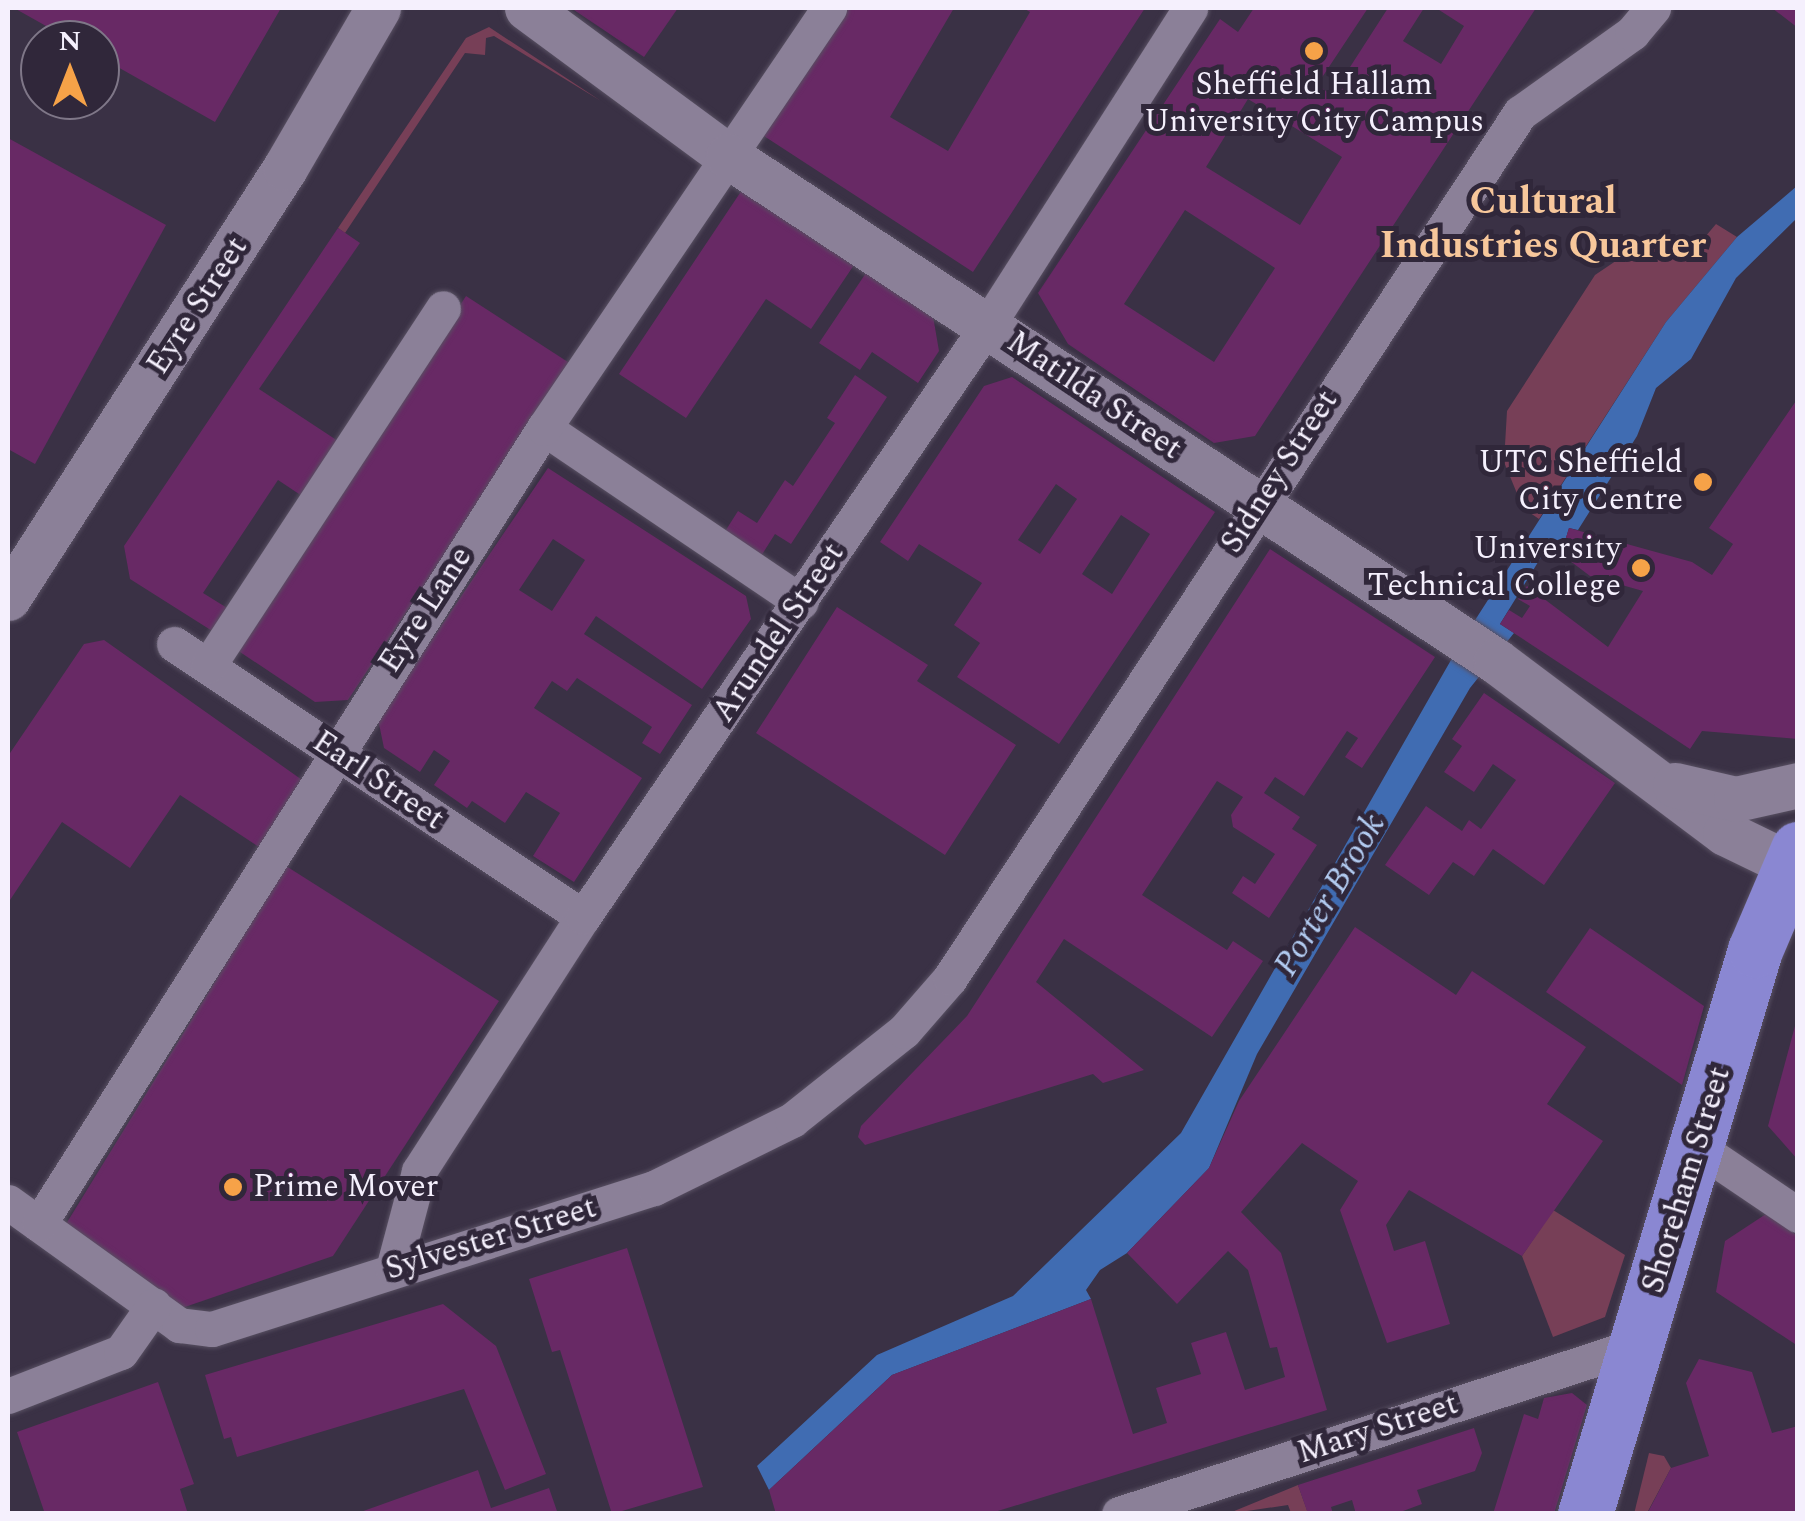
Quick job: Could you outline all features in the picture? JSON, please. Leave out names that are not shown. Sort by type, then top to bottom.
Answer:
[{"type":"highway","name":"Shoreham Street","points":[[1585,1514],[1755,950],[1795,860]]},
{"type":"street","name":"Matilda Street","points":[[527,8],[728,156],[1501,665],[1664,781],[1725,832],[1795,860]]},
{"type":"street","name":"Eyre Lane","points":[[39,1224],[334,753],[544,428],[830,8]]},
{"type":"street","name":"Arundel Street","points":[[393,1269],[419,1171],[583,917],[987,326],[1190,8]]},
{"type":"street","name":"Sidney Street","points":[[950,978],[1258,505],[1520,113],[1632,34],[1653,8]]},
{"type":"street","name":"Eyre Street","points":[[8,598],[276,183],[381,9]]},
{"type":"street","points":[[208,666],[443,308]]},
{"type":"street","points":[[544,428],[801,602]]},
{"type":"street","name":"Earl Street","points":[[174,644],[583,917]]},
{"type":"street","name":"Matilda Street","points":[[1664,781],[1736,799],[1798,785]]},
{"type":"street","name":"Sylvester Street","points":[[8,1202],[179,1325],[212,1329],[654,1188],[747,1146],[853,1076],[950,978]]},
{"type":"street","points":[[1696,1146],[1798,1215]]},
{"type":"street","points":[[8,1396],[121,1352],[154,1305]]},
{"type":"street","name":"Mary Street","points":[[1119,1514],[1638,1345]]},
{"type":"shaded area","points":[[489,27],[601,101],[494,36],[486,38],[485,55],[465,53],[345,233],[338,228],[466,38]]},
{"type":"shaded area","points":[[1716,224],[1737,237],[1666,322],[1539,519],[1523,508],[1504,462],[1507,411],[1595,275],[1638,246],[1705,237]]},
{"type":"shaded area","points":[[1553,1210],[1625,1255],[1605,1317],[1553,1337],[1522,1256]]},
{"type":"shaded area","points":[[1649,1453],[1664,1456],[1671,1468],[1647,1513],[1634,1514]]},
{"type":"shaded area","points":[[1298,1485],[1308,1513],[1291,1513],[1288,1505],[1227,1514]]},
{"type":"water","name":"Porter Brook","points":[[1797,186],[1797,218],[1736,278],[1691,359],[1656,388],[1637,436],[1578,530],[1569,528],[1561,554],[1543,554],[1500,624],[1514,633],[1470,688],[1257,1054],[1209,1168],[1127,1253],[1100,1270],[1086,1290],[1091,1299],[892,1375],[769,1490],[757,1466],[877,1355],[1013,1296],[1181,1133],[1463,639],[1666,322],[1737,237]]},
{"type":"building","points":[[14,8],[281,8],[215,122],[120,68],[120,20],[35,20]]},
{"type":"building","points":[[571,8],[678,8],[644,57]]},
{"type":"building","points":[[843,8],[954,8],[890,117],[948,151],[1030,12],[1023,8],[1145,8],[973,272],[761,134]]},
{"type":"building","points":[[1254,8],[1368,8],[1317,85],[1332,95],[1388,8],[1424,8],[1403,41],[1441,64],[1464,26],[1436,8],[1536,8],[1255,436],[1214,443],[1068,344],[1038,293],[1220,19],[1238,32]],"holes":[[[1248,99],[1342,157],[1300,225],[1206,167]],[[1185,210],[1275,268],[1214,362],[1124,304]]]},
{"type":"building","points":[[1772,8],[1798,8],[1798,28]]},
{"type":"building","points":[[8,138],[166,225],[35,464],[8,449]]},
{"type":"building","points":[[746,184],[858,259],[811,329],[766,299],[686,418],[619,374]]},
{"type":"building","points":[[338,228],[360,243],[259,389],[341,443],[305,498],[278,480],[203,593],[232,611],[217,634],[130,579],[124,546]]},
{"type":"building","points":[[866,273],[933,316],[939,351],[918,383],[872,352],[860,370],[819,343]]},
{"type":"building","points":[[466,296],[571,364],[348,700],[315,702],[237,650]]},
{"type":"building","points":[[855,375],[887,397],[791,544],[775,534],[761,556],[724,533],[738,511],[757,523],[785,480],[793,486],[835,423],[827,418]]},
{"type":"building","points":[[1012,377],[1215,512],[1059,744],[957,677],[980,643],[954,625],[982,583],[919,544],[908,561],[880,542],[984,386]],"holes":[[[1056,484],[1077,499],[1040,554],[1018,540]],[[1121,515],[1150,534],[1112,594],[1082,574]]]},
{"type":"building","name":"University Technical College","points":[[1798,398],[1798,739],[1702,731],[1690,749],[1500,624],[1509,610],[1522,618],[1530,606],[1518,599],[1527,586],[1608,647],[1643,591],[1590,576],[1561,554],[1569,528],[1692,562],[1712,575],[1733,544],[1709,528]]},
{"type":"building","points":[[548,468],[746,596],[751,619],[702,689],[596,616],[584,634],[692,705],[660,754],[642,743],[652,727],[577,678],[567,691],[552,681],[534,708],[642,778],[574,882],[533,856],[560,813],[526,792],[505,823],[472,801],[467,808],[434,785],[450,761],[434,750],[420,772],[384,748],[378,719]],"holes":[[[553,539],[585,560],[552,611],[519,590]]]},
{"type":"building","points":[[1270,549],[1435,657],[1362,768],[1345,757],[1358,738],[1347,731],[1304,796],[1275,777],[1264,793],[1300,817],[1292,829],[1317,845],[1269,918],[1232,893],[1243,876],[1255,884],[1275,854],[1233,827],[1231,815],[1243,797],[1217,781],[1142,895],[1227,950],[1233,941],[1263,961],[1212,1037],[1064,939],[1036,982],[1144,1070],[1103,1083],[1093,1074],[865,1145],[858,1137],[861,1126],[967,1016]]},
{"type":"building","points":[[837,607],[928,665],[917,681],[1016,745],[945,855],[756,733]]},
{"type":"building","points":[[104,640],[305,782],[262,849],[180,795],[130,868],[62,822],[8,903],[8,756],[84,644]]},
{"type":"building","points":[[1484,693],[1615,783],[1544,885],[1493,849],[1474,876],[1453,862],[1429,895],[1385,865],[1426,806],[1462,831],[1469,820],[1481,829],[1516,780],[1493,764],[1474,792],[1444,772],[1462,746],[1452,739]]},
{"type":"building","points":[[286,866],[499,1001],[333,1256],[182,1308],[66,1224]]},
{"type":"building","points":[[1355,927],[1456,995],[1472,971],[1586,1047],[1547,1104],[1603,1141],[1522,1256],[1409,1190],[1386,1225],[1394,1251],[1425,1241],[1450,1324],[1387,1343],[1340,1210],[1358,1181],[1302,1143],[1241,1212],[1281,1253],[1327,1410],[988,1514],[776,1514],[769,1490],[892,1375],[1091,1299],[1133,1434],[1167,1423],[1156,1388],[1201,1374],[1191,1343],[1226,1332],[1245,1390],[1285,1377],[1277,1347],[1270,1348],[1248,1270],[1228,1251],[1177,1304],[1127,1253],[1209,1168],[1239,1101]]},
{"type":"building","points":[[1590,928],[1704,1006],[1682,1085],[1546,992]]},
{"type":"building","points":[[1798,1015],[1798,1160],[1768,1126]]},
{"type":"building","points":[[1766,1214],[1798,1236],[1798,1346],[1716,1292],[1725,1241]]},
{"type":"building","points":[[627,1248],[703,1487],[612,1514],[560,1350],[552,1352],[529,1279]]},
{"type":"building","points":[[443,1304],[496,1346],[546,1474],[505,1490],[464,1389],[237,1457],[231,1437],[224,1439],[205,1375]]},
{"type":"building","points":[[1699,1359],[1752,1372],[1772,1433],[1798,1426],[1798,1514],[1647,1514],[1671,1468],[1709,1456],[1686,1383]]},
{"type":"building","points":[[158,1382],[194,1484],[180,1489],[188,1514],[45,1514],[17,1432]]},
{"type":"building","points":[[1572,1393],[1587,1405],[1554,1514],[1493,1514],[1524,1414],[1538,1419],[1544,1398]]},
{"type":"building","points":[[1474,1428],[1482,1453],[1475,1471],[1417,1490],[1422,1504],[1395,1514],[1356,1514],[1352,1500],[1331,1507],[1333,1514],[1308,1514],[1298,1485]]},
{"type":"building","points":[[478,1470],[491,1508],[549,1488],[558,1514],[355,1514]]},
{"type":"place","name":"Sheffield Hallam University City Campus","points":[[1314,51]]},
{"type":"place","name":"UTC Sheffield City Centre","points":[[1703,482]]},
{"type":"place","name":"University Technical College","points":[[1641,568]]},
{"type":"place","name":"Prime Mover","points":[[233,1187]]},
{"type":"district","name":"Cultural Industries Quarter","points":[[1543,225]]}]
